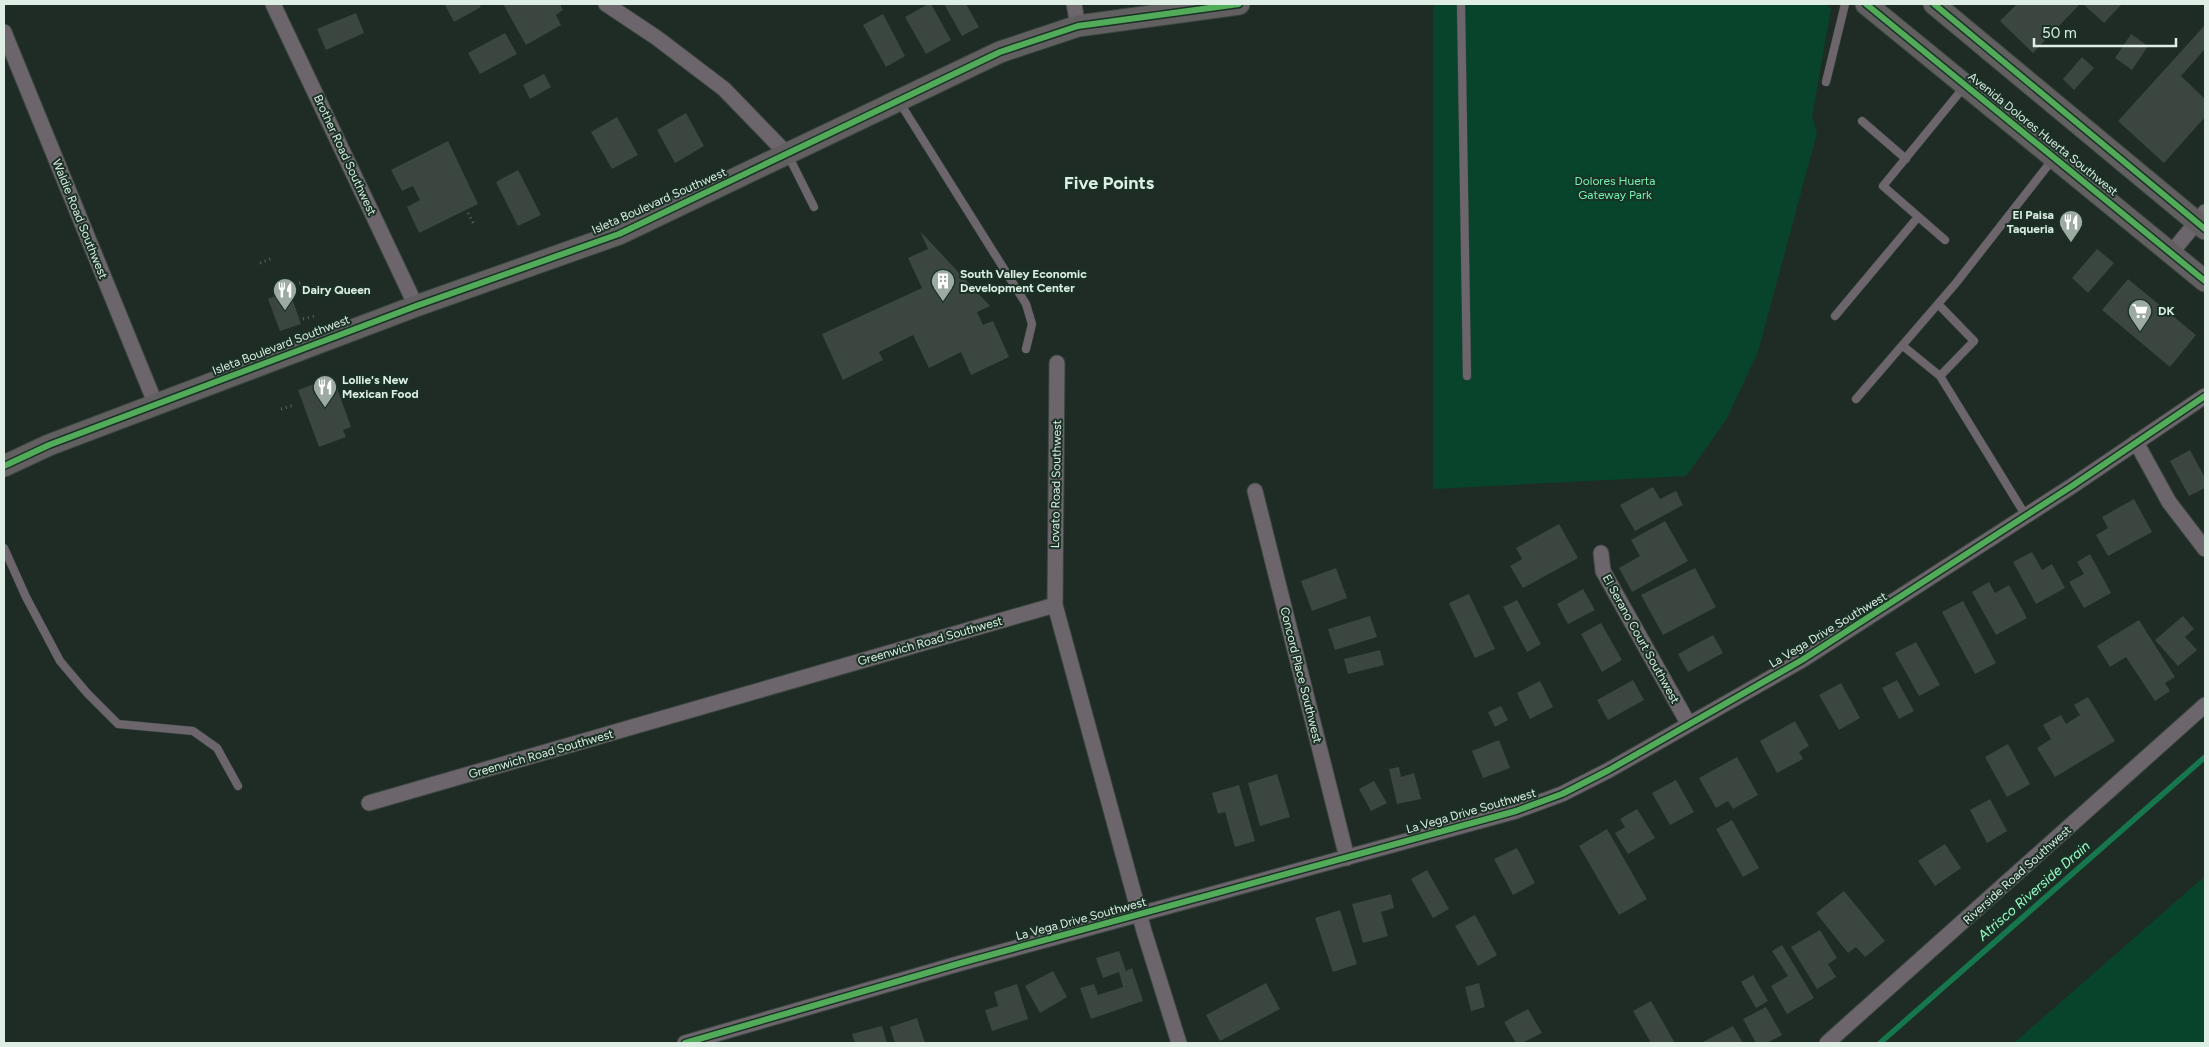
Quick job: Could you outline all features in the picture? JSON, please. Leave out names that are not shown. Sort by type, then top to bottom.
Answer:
[{"type":"main road","name":"Isleta Boulevard Southwest","points":[[4,466],[49,444],[416,306],[619,234],[788,155],[1000,52],[1078,26],[1239,4]]},
{"type":"main road","name":"Avenida Dolores Huerta Southwest","points":[[1866,4],[2205,281]]},
{"type":"main road","points":[[1934,4],[2202,221]]},
{"type":"street","name":"Brother Road Southwest","points":[[273,4],[416,306]]},
{"type":"street","points":[[606,4],[657,38],[724,89],[788,155]]},
{"type":"street","points":[[1074,4],[1078,26]]},
{"type":"street","name":"Waldie Road Southwest","points":[[4,32],[156,405]]},
{"type":"street","points":[[2171,253],[2202,221]]},
{"type":"street","name":"Lovato Road Southwest","points":[[1055,606],[1057,363]]},
{"type":"street","name":"La Vega Drive Southwest","points":[[685,1043],[961,963],[1516,811],[1562,794],[1858,626],[2205,396]]},
{"type":"street","points":[[2136,442],[2169,502],[2205,550]]},
{"type":"street","name":"Concord Place Southwest","points":[[1254,491],[1347,858]]},
{"type":"street","name":"El Serano Court Southwest","points":[[1601,553],[1603,571],[1688,723]]},
{"type":"street","points":[[1055,606],[1140,915],[1179,1043]]},
{"type":"street","name":"Greenwich Road Southwest","points":[[369,803],[1055,606]]},
{"type":"street","name":"Riverside Road Southwest","points":[[1827,1043],[2205,705]]},
{"type":"lane","points":[[1461,4],[1468,376]]},
{"type":"lane","points":[[1826,82],[1845,4]]},
{"type":"lane","points":[[1945,240],[1883,186],[1966,85]]},
{"type":"lane","points":[[899,101],[1026,304],[1032,324],[1026,348]]},
{"type":"lane","points":[[1862,121],[1906,158]]},
{"type":"lane","points":[[788,155],[814,207]]},
{"type":"lane","points":[[1856,399],[1904,346],[2055,158]]},
{"type":"lane","points":[[1835,316],[1918,217]]},
{"type":"lane","points":[[1938,304],[1974,342],[1940,376]]},
{"type":"lane","points":[[1904,346],[1940,376],[2026,516]]},
{"type":"lane","points":[[4,548],[26,597],[60,660],[87,693],[118,724],[193,731],[217,748],[238,786]]},
{"type":"path","points":[[468,213],[475,226]]},
{"type":"path","points":[[260,263],[273,258]]},
{"type":"path","points":[[285,288],[303,282]]},
{"type":"path","points":[[303,319],[315,316]]},
{"type":"path","points":[[281,409],[294,405]]},
{"type":"green space","name":"Dolores Huerta Gateway Park","points":[[1433,4],[1825,4],[1831,8],[1812,117],[1817,133],[1758,352],[1726,420],[1686,476],[1433,489]]},
{"type":"green space","points":[[2205,876],[2205,1043],[2014,1043]]},
{"type":"building","points":[[479,4],[481,7],[454,22],[445,5]]},
{"type":"building","points":[[503,4],[560,4],[563,10],[556,15],[561,25],[526,45]]},
{"type":"building","points":[[931,4],[951,40],[926,54],[905,17]]},
{"type":"building","points":[[944,4],[966,4],[979,27],[962,36]]},
{"type":"building","points":[[2017,4],[2080,4],[2033,53],[2000,21]]},
{"type":"building","points":[[2083,4],[2122,4],[2104,23]]},
{"type":"building","points":[[356,13],[364,33],[326,50],[317,29]]},
{"type":"building","points":[[883,14],[905,56],[886,67],[863,25]]},
{"type":"building","points":[[2205,25],[2205,49],[2181,76],[2205,99],[2205,117],[2164,163],[2118,121]]},
{"type":"building","points":[[505,33],[517,54],[480,74],[468,53]]},
{"type":"building","points":[[2131,34],[2148,46],[2132,70],[2115,58]]},
{"type":"building","points":[[2082,57],[2094,68],[2074,90],[2063,79]]},
{"type":"building","points":[[544,74],[551,87],[530,99],[523,85]]},
{"type":"building","points":[[686,113],[704,146],[675,163],[657,130]]},
{"type":"building","points":[[617,117],[638,155],[612,169],[591,132]]},
{"type":"building","points":[[448,141],[478,204],[419,233],[407,207],[420,200],[413,186],[402,191],[391,170]]},
{"type":"building","points":[[518,170],[541,215],[518,226],[496,182]]},
{"type":"building","name":"South Valley Economic Development Center","points":[[920,231],[990,306],[977,312],[983,325],[993,321],[1009,357],[971,375],[961,352],[929,368],[913,335],[879,352],[883,360],[843,380],[822,334],[922,288],[908,258],[928,249]]},
{"type":"building","points":[[2097,249],[2114,263],[2088,293],[2072,278]]},
{"type":"building","points":[[2128,279],[2196,335],[2170,367],[2102,310]]},
{"type":"building","name":"Dairy Queen","points":[[289,290],[301,324],[280,331],[268,299]]},
{"type":"building","name":"Lollie's New Mexican Food","points":[[333,377],[351,427],[343,430],[346,437],[319,447],[298,390]]},
{"type":"building","points":[[2190,450],[2205,478],[2205,488],[2189,496],[2170,461]]},
{"type":"building","points":[[1653,487],[1660,499],[1676,491],[1683,505],[1635,531],[1620,505]]},
{"type":"building","points":[[2134,499],[2152,532],[2108,556],[2096,535],[2108,528],[2102,517]]},
{"type":"building","points":[[1665,521],[1688,561],[1632,592],[1619,568],[1640,556],[1631,540]]},
{"type":"building","points":[[1559,524],[1578,558],[1523,588],[1510,566],[1522,559],[1516,548]]},
{"type":"building","points":[[2032,552],[2042,570],[2052,564],[2065,588],[2036,604],[2013,562]]},
{"type":"building","points":[[2090,554],[2111,593],[2084,608],[2069,582],[2084,574],[2077,562]]},
{"type":"building","points":[[1336,568],[1347,598],[1312,611],[1301,581]]},
{"type":"building","points":[[1695,568],[1716,607],[1663,635],[1641,595]]},
{"type":"building","points":[[1989,582],[1995,593],[2009,585],[2027,618],[1996,635],[1972,592]]},
{"type":"building","points":[[1583,589],[1595,610],[1568,624],[1557,604]]},
{"type":"building","points":[[1469,594],[1495,649],[1475,658],[1449,603]]},
{"type":"building","points":[[1517,600],[1541,644],[1527,652],[1503,607]]},
{"type":"building","points":[[1963,601],[1996,663],[1975,674],[1942,612]]},
{"type":"building","points":[[1370,616],[1377,637],[1335,650],[1328,629]]},
{"type":"building","points":[[2183,616],[2194,629],[2185,637],[2197,650],[2178,666],[2155,640]]},
{"type":"building","points":[[2139,620],[2175,677],[2165,683],[2170,691],[2155,701],[2126,657],[2110,667],[2097,646]]},
{"type":"building","points":[[1601,623],[1622,660],[1602,672],[1581,634]]},
{"type":"building","points":[[1713,635],[1723,653],[1688,672],[1678,654]]},
{"type":"building","points":[[1916,642],[1940,685],[1919,696],[1895,653]]},
{"type":"building","points":[[1380,650],[1384,665],[1348,674],[1344,659]]},
{"type":"building","points":[[1633,680],[1644,700],[1608,720],[1597,700]]},
{"type":"building","points":[[1897,680],[1914,711],[1899,719],[1882,688]]},
{"type":"building","points":[[1540,681],[1553,707],[1530,719],[1517,693]]},
{"type":"building","points":[[1841,683],[1860,718],[1839,730],[1819,695]]},
{"type":"building","points":[[2088,697],[2115,741],[2055,777],[2037,748],[2051,739],[2043,725],[2061,715],[2066,724],[2080,715],[2074,705]]},
{"type":"building","points":[[1501,706],[1508,720],[1495,727],[1488,712]]},
{"type":"building","points":[[1795,721],[1809,746],[1799,752],[1803,759],[1777,773],[1760,741]]},
{"type":"building","points":[[1499,740],[1510,768],[1483,778],[1472,751]]},
{"type":"building","points":[[2008,744],[2030,784],[2007,797],[1985,757]]},
{"type":"building","points":[[1737,757],[1758,795],[1733,809],[1728,801],[1716,808],[1699,778]]},
{"type":"building","points":[[1399,767],[1401,777],[1414,773],[1421,799],[1397,804],[1389,769]]},
{"type":"building","points":[[1277,774],[1290,817],[1260,826],[1248,783]]},
{"type":"building","points":[[1676,780],[1694,812],[1670,825],[1652,793]]},
{"type":"building","points":[[1374,781],[1387,803],[1371,811],[1359,789]]},
{"type":"building","points":[[1239,785],[1255,841],[1235,847],[1225,812],[1218,814],[1212,793]]},
{"type":"building","points":[[1990,799],[2007,831],[1987,843],[1970,810]]},
{"type":"building","points":[[1637,809],[1655,838],[1628,854],[1615,833],[1625,827],[1620,819]]},
{"type":"building","points":[[1732,820],[1759,868],[1743,877],[1716,829]]},
{"type":"building","points":[[1607,829],[1647,899],[1619,915],[1579,846]]},
{"type":"building","points":[[1945,844],[1961,868],[1935,886],[1918,861]]},
{"type":"building","points":[[1517,848],[1535,883],[1513,895],[1494,859]]},
{"type":"building","points":[[1427,870],[1449,909],[1433,918],[1411,879]]},
{"type":"building","points":[[1844,891],[1885,941],[1865,957],[1856,947],[1848,953],[1816,913]]},
{"type":"building","points":[[1391,894],[1394,908],[1381,912],[1388,936],[1363,943],[1352,904]]},
{"type":"building","points":[[1340,910],[1357,964],[1333,972],[1315,918]]},
{"type":"building","points":[[1475,915],[1497,955],[1478,966],[1455,926]]},
{"type":"building","points":[[1820,930],[1837,958],[1828,964],[1836,977],[1817,989],[1791,947]]},
{"type":"building","points":[[1782,945],[1814,998],[1787,1014],[1771,986],[1788,976],[1772,951]]},
{"type":"building","points":[[1119,951],[1126,971],[1132,968],[1143,1001],[1091,1019],[1080,988],[1094,984],[1098,995],[1123,987],[1119,972],[1103,978],[1096,958]]},
{"type":"building","points":[[1053,971],[1067,997],[1040,1013],[1025,986]]},
{"type":"building","points":[[1753,975],[1768,1001],[1756,1008],[1741,982]]},
{"type":"building","points":[[1266,983],[1280,1009],[1220,1041],[1206,1015]]},
{"type":"building","points":[[1479,983],[1485,1007],[1471,1011],[1465,987]]},
{"type":"building","points":[[1017,984],[1028,1019],[992,1031],[985,1010],[998,1006],[994,992]]},
{"type":"building","points":[[1651,1001],[1675,1043],[1651,1043],[1633,1011]]},
{"type":"building","points":[[1766,1007],[1782,1035],[1767,1043],[1756,1043],[1743,1019]]},
{"type":"building","points":[[1528,1009],[1542,1033],[1522,1043],[1516,1043],[1504,1022]]},
{"type":"building","points":[[917,1018],[925,1043],[895,1043],[890,1027]]},
{"type":"building","points":[[882,1026],[887,1043],[855,1043],[852,1034]]},
{"type":"building","points":[[1733,1026],[1743,1043],[1701,1043]]},
{"type":"waterway","name":"Atrisco Riverside Drain","points":[[1880,1043],[2205,757]]},
{"type":"cycle path","points":[[4,466],[49,445],[416,306],[619,234],[1000,52],[1078,26],[1239,4]]},
{"type":"cycle path","points":[[1866,4],[2205,281]]},
{"type":"cycle path","points":[[1934,4],[2205,229]]},
{"type":"cycle path","points":[[685,1043],[961,963],[1516,811],[1562,794],[1609,770],[1802,660],[2072,486],[2205,396]]},
{"type":"place","name":"El Paisa Taqueria","points":[[2071,243]]},
{"type":"place","name":"South Valley Economic Development Center","points":[[943,302]]},
{"type":"place","name":"Dairy Queen","points":[[285,311]]},
{"type":"place","name":"DK","points":[[2140,332]]},
{"type":"place","name":"Lollie's New Mexican Food","points":[[325,408]]},
{"type":"district","name":"Five Points","points":[[1109,183]]}]
